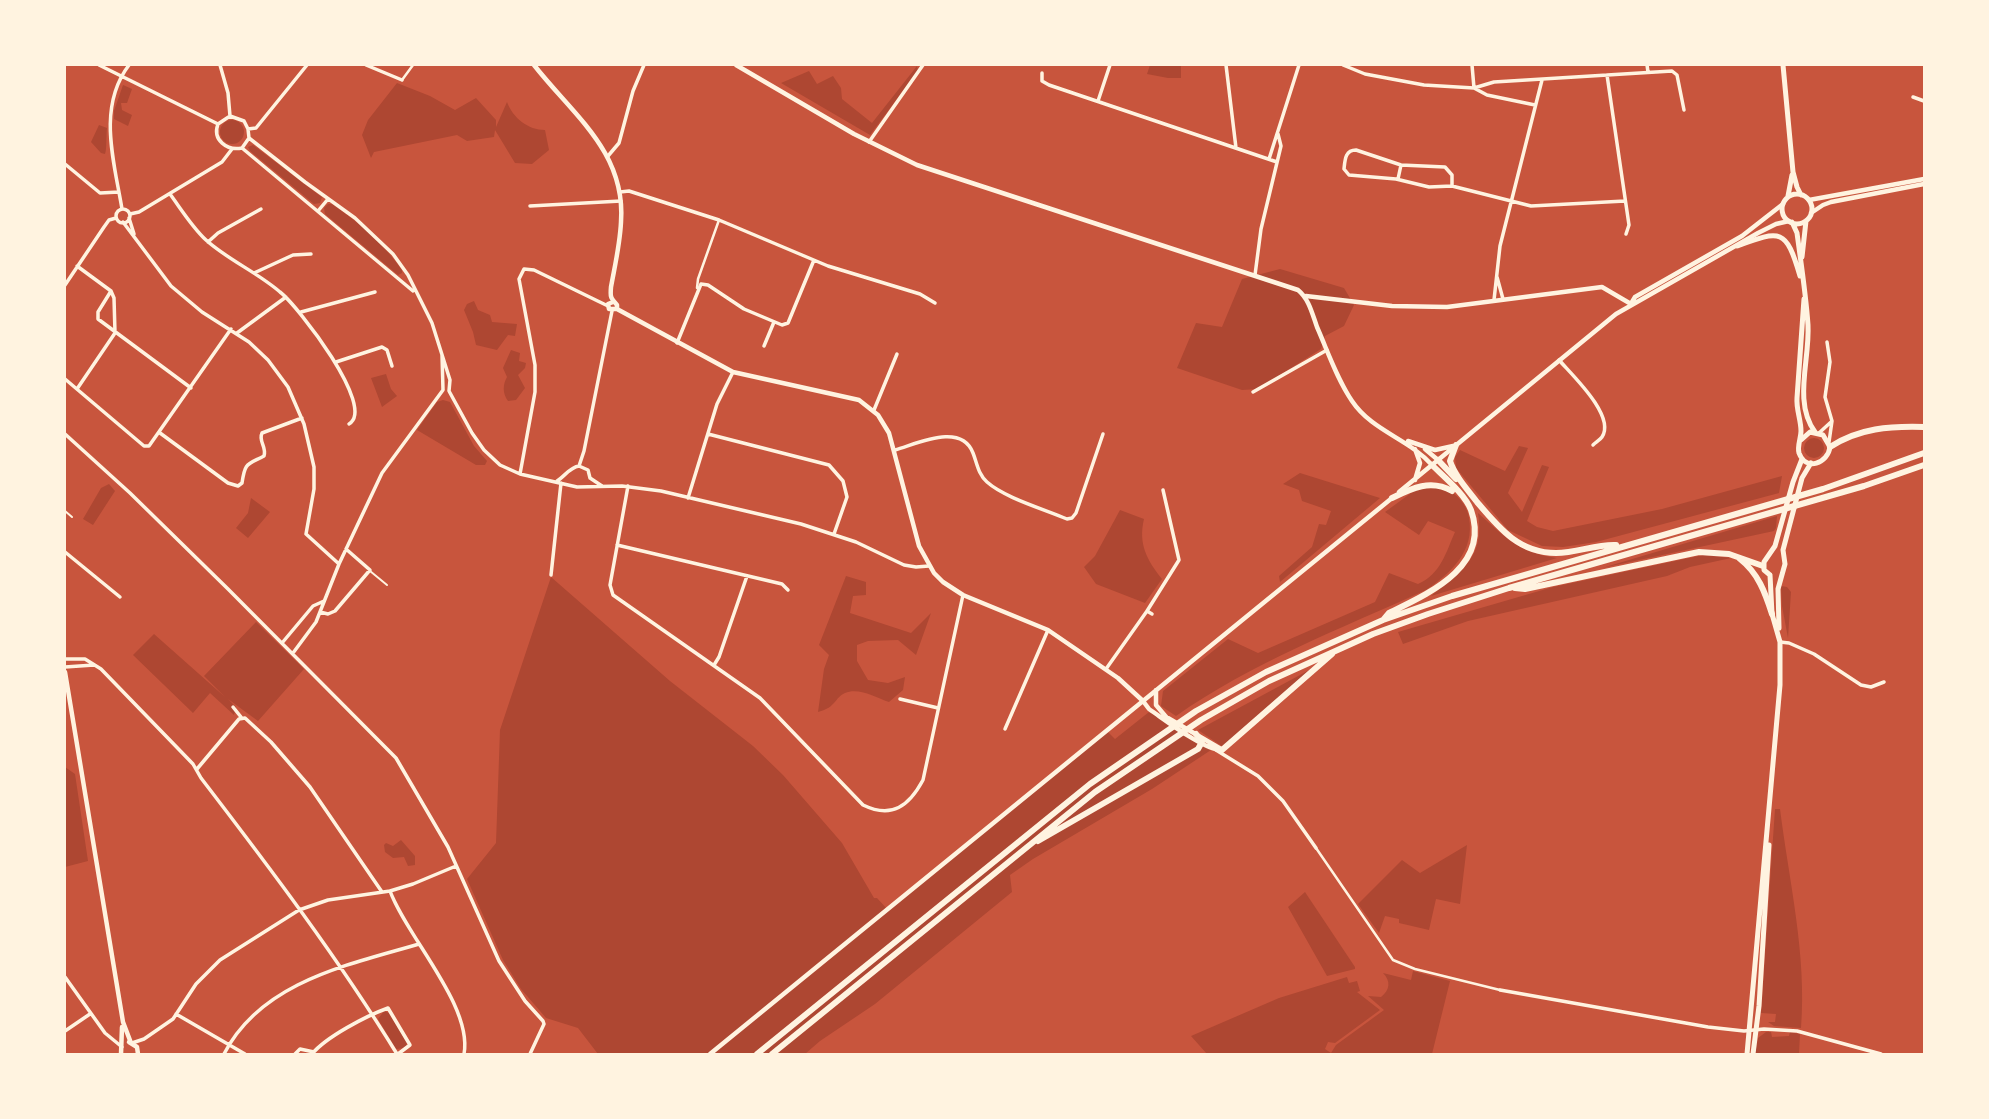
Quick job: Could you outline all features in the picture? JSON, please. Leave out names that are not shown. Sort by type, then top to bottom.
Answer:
[{"type":"highway","points":[[1830,445],[1866,430],[1924,427]]},
{"type":"highway","points":[[1456,445],[1450,461],[1456,474],[1508,537],[1535,550],[1559,553],[1609,544],[1624,545]]},
{"type":"highway","points":[[757,1054],[1025,836],[1140,748],[1196,711],[1266,672],[1383,620],[1480,587],[1823,489],[1924,453]]},
{"type":"highway","points":[[1435,463],[1474,498]]},
{"type":"highway","points":[[1383,620],[1390,613],[1446,583],[1465,564],[1475,534],[1470,508],[1435,463]]},
{"type":"highway","points":[[772,1054],[1096,792],[1201,720],[1269,681],[1336,650],[1417,618],[1509,588],[1825,497],[1924,465]]},
{"type":"highway","points":[[1392,498],[1429,484],[1444,486],[1460,495]]},
{"type":"highway","points":[[1509,588],[1525,589],[1699,552],[1736,555],[1763,566]]},
{"type":"highway","points":[[1736,555],[1756,576],[1772,614]]},
{"type":"highway","points":[[1219,750],[1230,745],[1336,650]]},
{"type":"highway","points":[[1030,845],[1050,836],[1198,749],[1200,738]]},
{"type":"main road","points":[[533,65],[608,156],[620,192],[620,234],[611,287],[612,309],[733,372],[843,395],[859,400],[874,410],[883,420],[895,450],[919,546],[929,566],[943,582],[963,595],[1048,630],[1106,669],[1161,715],[1200,738]]},
{"type":"main road","points":[[736,65],[869,142],[952,178],[1298,289],[1306,296],[1327,350],[1354,404],[1369,419],[1435,463]]},
{"type":"main road","points":[[1783,65],[1793,172],[1801,195],[1809,200],[1924,179]]},
{"type":"main road","points":[[1631,304],[1636,297],[1742,236],[1783,204],[1788,197],[1793,172]]},
{"type":"main road","points":[[1801,264],[1806,221],[1817,208],[1831,202],[1924,184]]},
{"type":"main road","points":[[1788,197],[1801,195]]},
{"type":"main road","points":[[1809,200],[1811,213]]},
{"type":"main road","points":[[1783,204],[1784,214],[1797,233],[1801,264],[1808,334],[1803,403],[1808,423],[1830,445],[1825,460],[1811,463],[1802,459],[1798,451],[1801,426],[1796,412],[1804,299]]},
{"type":"main road","points":[[710,1054],[1616,314],[1776,224],[1806,221]]},
{"type":"main road","points":[[1737,246],[1765,235],[1772,234],[1784,239],[1792,249],[1803,289]]},
{"type":"main road","points":[[1306,296],[1403,307],[1447,307],[1605,288],[1631,304]]},
{"type":"main road","points":[[1801,440],[1807,434],[1817,433]]},
{"type":"main road","points":[[1400,439],[1440,451],[1456,445]]},
{"type":"main road","points":[[1414,448],[1420,463],[1415,480]]},
{"type":"main road","points":[[1425,448],[1435,463]]},
{"type":"main road","points":[[1750,1054],[1769,866],[1769,824],[1780,685],[1780,642],[1772,614],[1770,575],[1763,566],[1775,546],[1802,459]]},
{"type":"main road","points":[[1778,630],[1778,589],[1783,570],[1783,550],[1802,478],[1811,463]]},
{"type":"main road","points":[[1769,555],[1778,555],[1783,559]]},
{"type":"main road","points":[[1770,575],[1777,575],[1783,570]]},
{"type":"main road","points":[[65,669],[122,1023],[121,1054]]},
{"type":"main road","points":[[1156,690],[1156,705],[1167,718]]},
{"type":"main road","points":[[1161,715],[1219,750]]},
{"type":"main road","points":[[122,1023],[131,1043],[139,1052]]},
{"type":"main road","points":[[122,1046],[131,1043]]},
{"type":"street","points":[[99,65],[218,124]]},
{"type":"street","points":[[129,65],[110,108],[109,123],[122,209],[129,216],[134,236]]},
{"type":"street","points":[[220,65],[228,93],[230,116]]},
{"type":"street","points":[[248,129],[256,128],[307,65]]},
{"type":"street","points":[[366,65],[402,80],[413,65]]},
{"type":"street","points":[[608,156],[619,143],[633,91],[644,65]]},
{"type":"street","points":[[869,142],[923,65]]},
{"type":"street","points":[[1098,101],[1110,65]]},
{"type":"street","points":[[1226,65],[1236,148]]},
{"type":"street","points":[[1269,159],[1299,65]]},
{"type":"street","points":[[1343,65],[1365,74],[1424,85],[1474,88],[1494,82],[1675,72],[1684,110]]},
{"type":"street","points":[[1472,65],[1474,88]]},
{"type":"street","points":[[1647,65],[1648,72]]},
{"type":"street","points":[[1042,73],[1044,83],[1277,162]]},
{"type":"street","points":[[1607,75],[1629,225],[1626,234]]},
{"type":"street","points":[[1494,303],[1500,246],[1542,80]]},
{"type":"street","points":[[1474,88],[1487,96],[1535,105]]},
{"type":"street","points":[[1913,97],[1924,101]]},
{"type":"street","points":[[230,116],[218,124],[216,129],[219,141],[232,149],[242,148],[415,292]]},
{"type":"street","points":[[230,116],[244,121],[249,138],[258,147],[379,238],[400,263],[432,323],[450,384],[449,391],[472,433],[484,450],[500,465],[520,474],[583,487],[628,486],[688,498],[834,534],[904,565],[929,566]]},
{"type":"street","points":[[1255,275],[1261,229],[1281,146],[1278,134]]},
{"type":"street","points":[[242,148],[249,138]]},
{"type":"street","points":[[123,222],[222,162],[232,149]]},
{"type":"street","points":[[1452,186],[1452,175],[1445,167],[1401,165],[1354,150],[1346,155],[1344,167],[1346,173],[1352,176],[1398,179],[1426,187],[1452,186],[1540,206],[1625,201]]},
{"type":"street","points":[[65,164],[100,193],[119,192]]},
{"type":"street","points":[[1398,179],[1401,165]]},
{"type":"street","points":[[620,192],[629,191],[719,220],[814,260],[920,294],[935,303]]},
{"type":"street","points":[[170,194],[208,242],[287,297],[300,312],[336,362],[353,399],[357,415],[349,424]]},
{"type":"street","points":[[318,211],[328,198]]},
{"type":"street","points":[[530,206],[621,201]]},
{"type":"street","points":[[116,218],[117,212],[122,209]]},
{"type":"street","points":[[208,242],[261,209]]},
{"type":"street","points":[[65,285],[109,220],[116,218],[123,222],[170,286],[192,305],[256,348],[280,375],[302,418],[314,467],[313,497],[306,534],[340,564]]},
{"type":"street","points":[[677,343],[719,220]]},
{"type":"street","points":[[254,273],[293,255],[311,254]]},
{"type":"street","points":[[697,288],[701,284],[708,285],[744,309],[782,325],[788,323],[814,260]]},
{"type":"street","points":[[77,267],[111,290],[115,309],[115,333],[77,389]]},
{"type":"street","points":[[520,474],[536,392],[535,365],[519,279],[524,269],[534,270],[612,309],[582,466],[590,478],[604,487]]},
{"type":"street","points":[[1496,275],[1503,302]]},
{"type":"street","points":[[111,290],[97,316],[115,333],[191,388]]},
{"type":"street","points":[[300,312],[375,292]]},
{"type":"street","points":[[237,333],[287,297]]},
{"type":"street","points":[[764,345],[774,322]]},
{"type":"street","points":[[65,379],[144,446],[149,446],[231,329]]},
{"type":"street","points":[[1827,342],[1830,362],[1825,397],[1832,421],[1830,445]]},
{"type":"street","points":[[336,362],[382,347],[387,350],[392,366]]},
{"type":"street","points":[[1254,392],[1327,350]]},
{"type":"street","points":[[293,653],[310,633],[382,473],[443,390],[442,354]]},
{"type":"street","points":[[874,410],[897,354]]},
{"type":"street","points":[[1559,360],[1602,413],[1605,425],[1603,436],[1593,445]]},
{"type":"street","points":[[688,498],[717,404],[733,372]]},
{"type":"street","points":[[442,383],[450,384]]},
{"type":"street","points":[[443,390],[449,391]]},
{"type":"street","points":[[160,433],[232,485],[243,483],[243,470],[248,463],[264,456],[262,433],[302,418]]},
{"type":"street","points":[[1817,433],[1832,421]]},
{"type":"street","points":[[708,433],[829,465],[843,481],[847,497],[834,534]]},
{"type":"street","points":[[65,434],[138,501],[396,758],[448,847],[499,961],[544,1024],[530,1054]]},
{"type":"street","points":[[895,450],[948,436],[963,439],[973,451],[978,469],[987,482],[1001,491],[1067,519],[1076,513],[1103,434]]},
{"type":"street","points":[[551,575],[559,482],[572,468],[582,466]]},
{"type":"street","points":[[568,474],[572,485]]},
{"type":"street","points":[[583,487],[590,478]]},
{"type":"street","points":[[628,486],[610,585],[613,595],[760,698],[863,805],[874,810],[890,811],[904,805],[914,796],[923,780],[963,595]]},
{"type":"street","points":[[1106,669],[1179,560],[1163,490]]},
{"type":"street","points":[[617,545],[782,584],[788,590]]},
{"type":"street","points":[[320,612],[328,614],[335,611],[370,570],[346,549]]},
{"type":"street","points":[[65,552],[120,597]]},
{"type":"street","points":[[714,665],[747,576]]},
{"type":"street","points":[[282,643],[313,606],[324,601]]},
{"type":"street","points":[[1147,611],[1152,614]]},
{"type":"street","points":[[1005,729],[1048,630]]},
{"type":"street","points":[[1780,642],[1814,654],[1861,685],[1871,687],[1884,682]]},
{"type":"street","points":[[65,659],[85,659],[96,666],[197,769],[201,778],[293,898],[299,910],[372,1014],[397,1054],[410,1045],[388,1008],[372,1014],[313,1053],[300,1049],[295,1054]]},
{"type":"street","points":[[65,669],[96,666]]},
{"type":"street","points":[[900,699],[938,708]]},
{"type":"street","points":[[233,707],[271,742],[310,788],[382,892]]},
{"type":"street","points":[[197,769],[241,717]]},
{"type":"street","points":[[1219,750],[1258,776],[1283,801],[1394,960],[1415,969],[1500,990],[1708,1027],[1797,1031],[1881,1054]]},
{"type":"street","points":[[131,1043],[144,1039],[166,1025],[196,984],[220,960],[299,910],[328,900],[390,891],[456,866]]},
{"type":"street","points":[[390,891],[448,992],[463,1024],[466,1044],[464,1054]]},
{"type":"street","points":[[224,1054],[248,1020],[272,999],[295,986],[340,968],[419,944]]},
{"type":"street","points":[[65,977],[105,1033],[122,1046]]},
{"type":"street","points":[[65,1031],[90,1014]]},
{"type":"street","points":[[176,1014],[245,1054]]},
{"type":"street","points":[[139,1052],[144,1039]]},
{"type":"lane","points":[[65,511],[72,517]]},
{"type":"lane","points":[[370,570],[387,584]]},
{"type":"shaded area","points":[[1150,65],[1181,65],[1181,78],[1147,74]]},
{"type":"shaded area","points":[[917,66],[918,71],[870,135],[781,83],[809,71],[817,84],[833,76],[841,88],[842,99],[872,123]]},
{"type":"shaded area","points":[[397,83],[430,96],[455,110],[476,98],[496,120],[496,127],[507,102],[522,122],[545,130],[549,150],[532,164],[515,163],[495,130],[494,137],[467,141],[457,135],[374,152],[371,158],[362,135],[368,120]]},
{"type":"shaded area","points":[[123,85],[132,89],[127,103],[121,103],[122,110],[132,115],[128,126],[114,119]]},
{"type":"shaded area","points":[[227,120],[237,120],[244,127],[244,137],[237,144],[227,144],[220,137],[220,127]]},
{"type":"shaded area","points":[[99,125],[107,128],[105,154],[91,142]]},
{"type":"shaded area","points":[[253,145],[322,197],[320,203],[314,204],[250,151],[248,147]]},
{"type":"shaded area","points":[[332,204],[379,242],[395,260],[402,273],[398,275],[325,214],[324,208]]},
{"type":"shaded area","points":[[1280,269],[1344,288],[1354,305],[1344,326],[1325,336],[1321,349],[1258,389],[1242,390],[1177,368],[1196,323],[1222,327],[1242,279]]},
{"type":"shaded area","points":[[474,301],[478,310],[490,315],[492,322],[517,324],[515,336],[508,335],[497,350],[476,345],[464,310],[467,304]]},
{"type":"shaded area","points":[[511,350],[520,353],[519,361],[526,363],[518,375],[525,388],[516,400],[508,401],[504,389],[507,377],[503,368]]},
{"type":"shaded area","points":[[386,374],[391,389],[397,396],[382,407],[371,378]]},
{"type":"shaded area","points":[[437,402],[450,402],[474,446],[487,461],[485,465],[476,465],[417,430]]},
{"type":"shaded area","points":[[1814,438],[1821,441],[1824,448],[1821,455],[1814,458],[1807,455],[1804,448],[1807,441]]},
{"type":"shaded area","points":[[1519,446],[1528,448],[1508,493],[1522,512],[1542,465],[1549,467],[1527,521],[1553,531],[1662,509],[1782,476],[1779,493],[1596,542],[1563,547],[1542,546],[1508,530],[1456,468],[1455,457],[1460,450],[1505,471]]},
{"type":"shaded area","points":[[1300,473],[1380,498],[1280,582],[1279,576],[1312,547],[1319,524],[1326,525],[1331,511],[1302,501],[1299,490],[1283,484]]},
{"type":"shaded area","points":[[109,484],[115,491],[93,525],[83,519],[101,488]]},
{"type":"shaded area","points":[[1429,485],[1454,494],[1465,507],[1469,518],[1470,530],[1465,551],[1444,576],[1426,590],[1235,679],[1176,716],[1161,706],[1163,691],[1228,639],[1258,653],[1375,602],[1389,573],[1418,584],[1426,580],[1442,562],[1455,532],[1428,521],[1419,535],[1385,512],[1418,488]]},
{"type":"shaded area","points":[[251,498],[270,512],[248,538],[236,528],[248,513]]},
{"type":"shaded area","points":[[1120,510],[1144,519],[1142,536],[1145,551],[1162,579],[1145,603],[1096,584],[1084,567],[1095,556]]},
{"type":"shaded area","points":[[1478,513],[1522,548],[1557,558],[1431,596],[1469,562],[1478,541]]},
{"type":"shaded area","points":[[1777,516],[1774,531],[1602,568]]},
{"type":"shaded area","points":[[1703,555],[1731,558],[1690,567],[1667,576],[1468,621],[1403,644],[1398,632],[1553,587]]},
{"type":"shaded area","points":[[846,576],[866,582],[866,595],[853,596],[850,613],[911,633],[931,613],[916,655],[898,640],[868,641],[857,645],[857,661],[868,680],[888,683],[905,677],[903,690],[889,702],[862,692],[845,693],[829,708],[818,712],[824,669],[829,655],[819,645]]},
{"type":"shaded area","points":[[551,577],[670,681],[753,746],[783,775],[842,843],[874,898],[888,910],[1108,732],[1115,739],[1149,712],[1211,750],[1010,875],[1012,892],[875,1004],[805,1054],[598,1054],[578,1028],[546,1018],[521,989],[503,960],[467,879],[496,843],[500,730]]},
{"type":"shaded area","points":[[1781,586],[1787,587],[1791,592],[1788,638],[1782,606]]},
{"type":"shaded area","points":[[256,622],[304,669],[258,721],[228,699],[236,707],[234,715],[210,693],[193,713],[133,655],[154,634],[225,697],[204,676]]},
{"type":"shaded area","points":[[1313,668],[1223,747],[1198,730]]},
{"type":"shaded area","points":[[65,767],[75,774],[88,861],[65,867]]},
{"type":"shaded area","points":[[1775,809],[1780,809],[1796,918],[1802,973],[1801,1028],[1774,1026],[1768,1022],[1775,1022],[1776,1014],[1761,1013]]},
{"type":"shaded area","points":[[401,840],[415,856],[415,865],[408,866],[404,857],[393,858],[385,852],[386,843],[393,846]]},
{"type":"shaded area","points":[[1467,845],[1460,904],[1436,899],[1429,930],[1399,923],[1399,919],[1385,916],[1379,933],[1358,904],[1402,860],[1420,873]]},
{"type":"shaded area","points":[[1305,892],[1355,969],[1327,976],[1288,907]]},
{"type":"shaded area","points":[[1413,971],[1450,981],[1432,1054],[1207,1054],[1191,1036],[1279,998],[1347,977],[1349,983],[1357,981],[1360,991],[1357,992],[1380,1010],[1335,1043],[1328,1042],[1325,1049],[1331,1053],[1336,1045],[1384,1010],[1368,996],[1381,997],[1386,991],[1388,982],[1383,973],[1411,980]]},
{"type":"shaded area","points":[[384,1011],[389,1013],[407,1043],[405,1048],[396,1049],[378,1019]]},
{"type":"shaded area","points":[[1771,1032],[1772,1037],[1789,1036],[1790,1032],[1800,1034],[1799,1054],[1755,1054],[1758,1038]]}]
